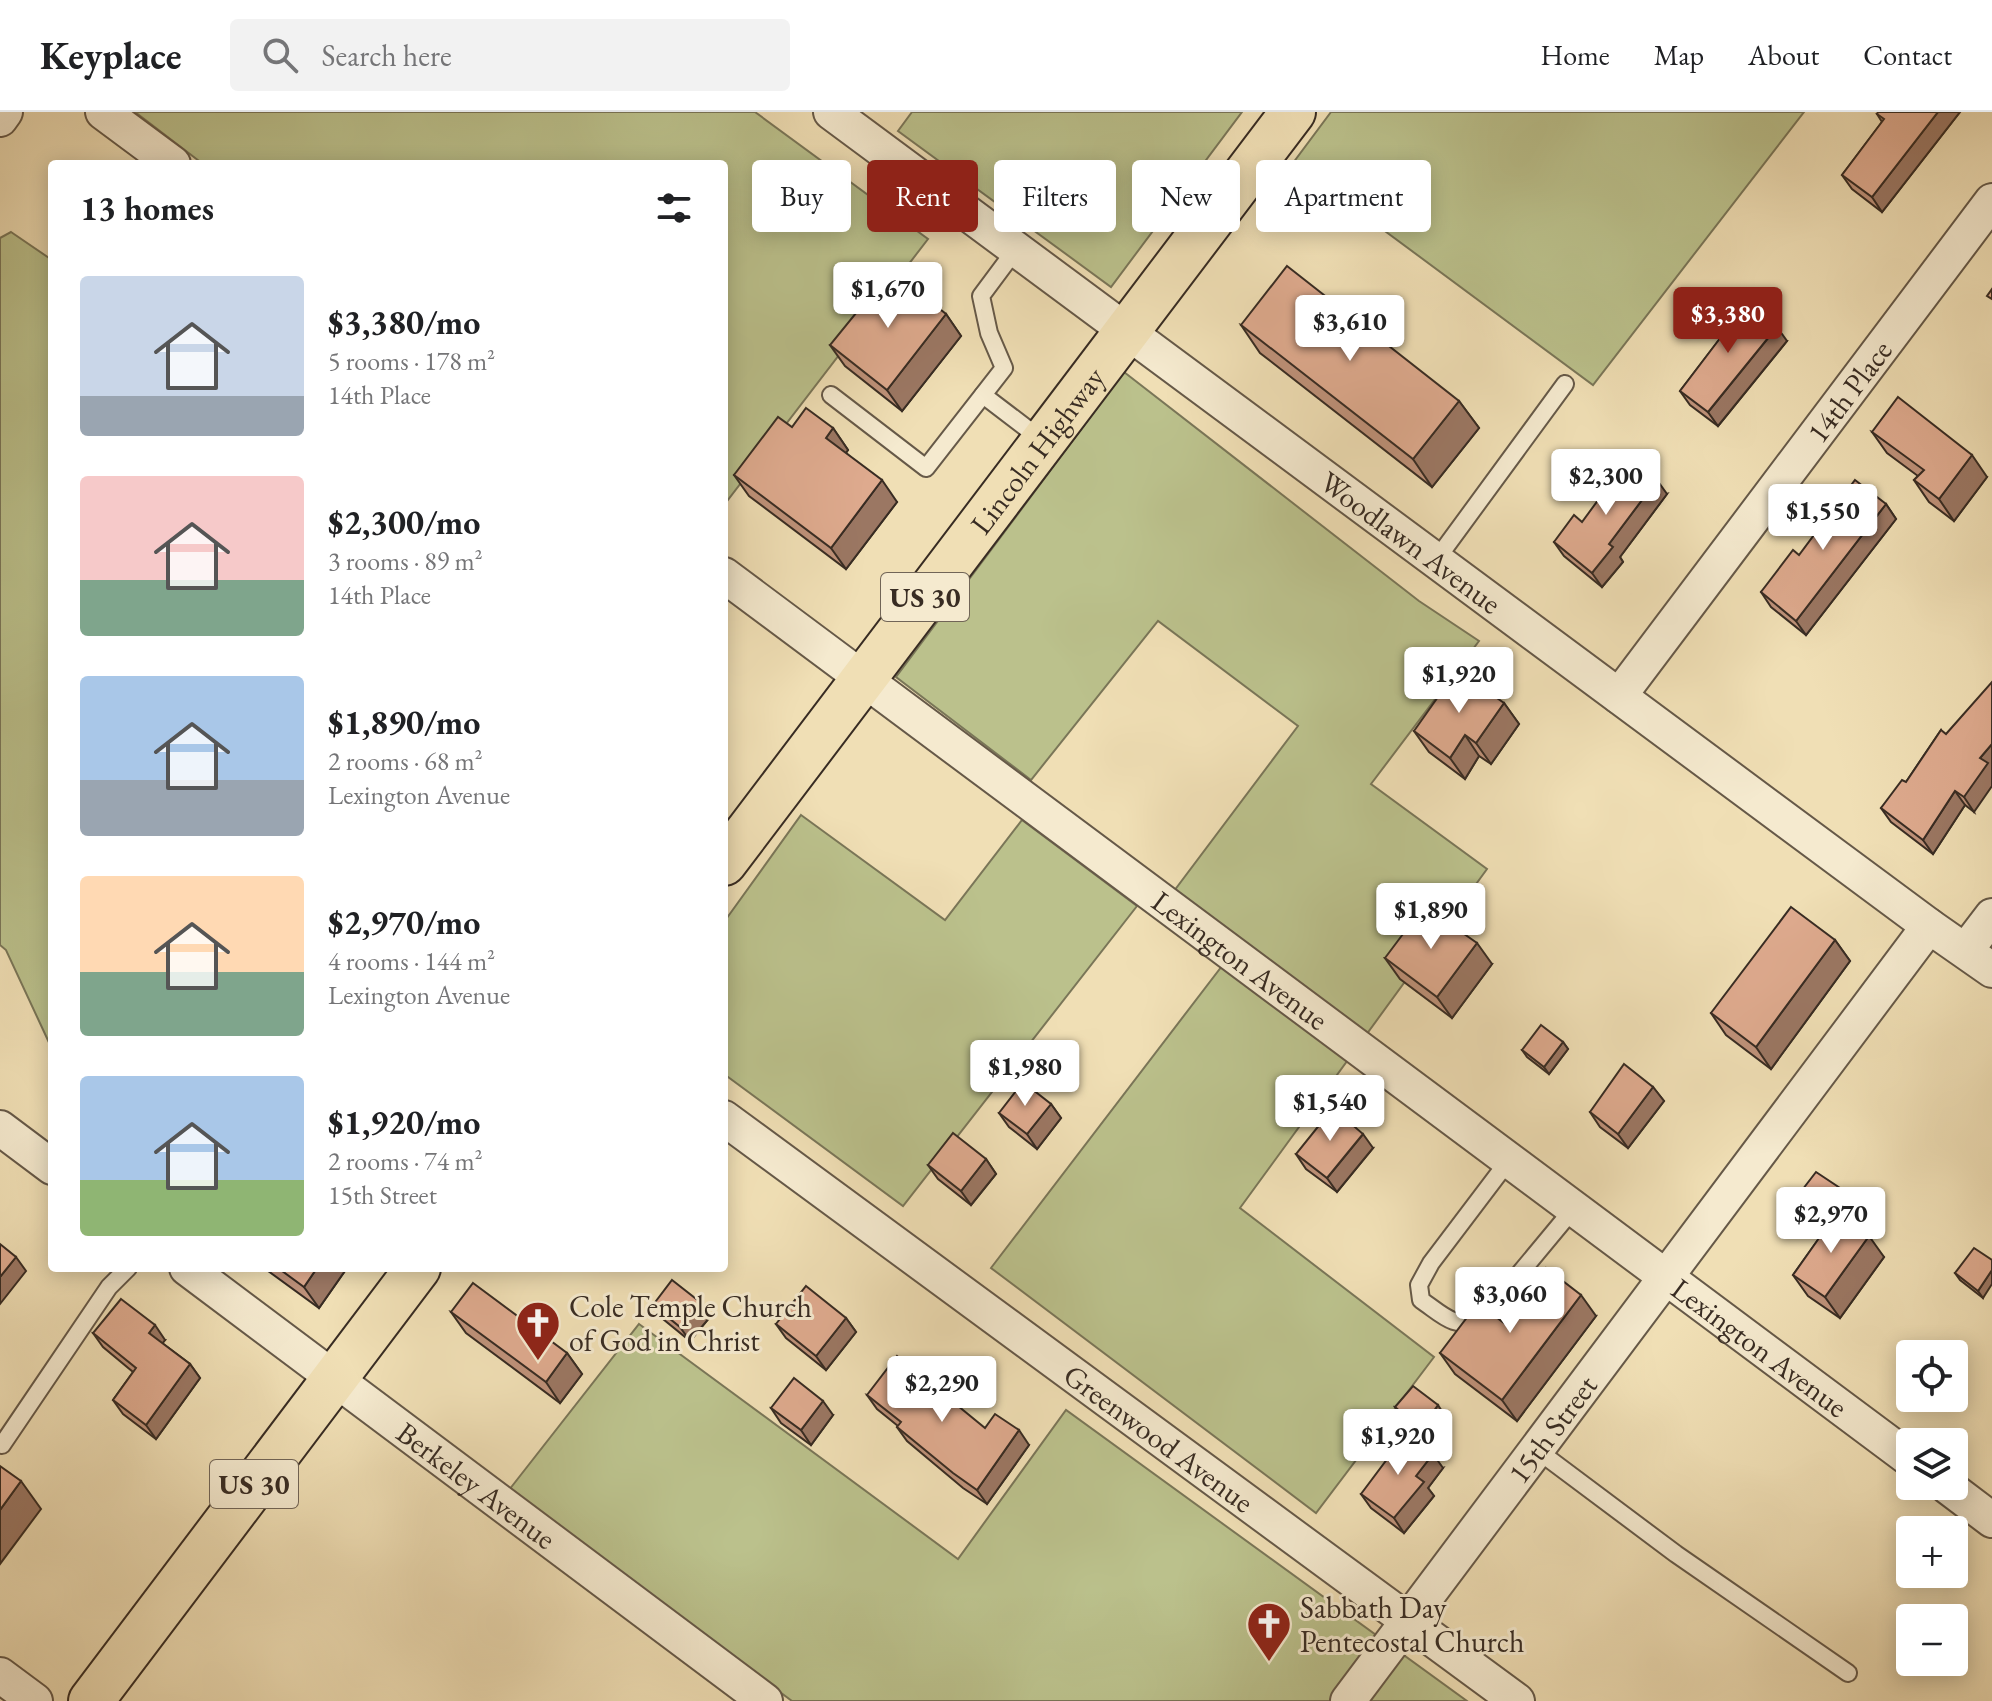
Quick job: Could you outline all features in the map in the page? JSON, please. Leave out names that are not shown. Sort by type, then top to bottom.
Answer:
[{"type":"main road","name":"Lincoln Highway","points":[[728,851],[864,679],[1293,112]]},
{"type":"main road","name":"US 30","points":[[91,1701],[415,1272]]},
{"type":"street","points":[[0,119],[5,112]]},
{"type":"street","points":[[103,112],[168,160]]},
{"type":"street","name":"Woodlawn Avenue","points":[[831,112],[1979,960]]},
{"type":"street","name":"14th Place","points":[[1619,696],[1992,201]]},
{"type":"street","name":"Lexington Avenue","points":[[728,578],[1896,1449]]},
{"type":"street","points":[[1979,960],[1992,916]]},
{"type":"street","name":"15th Street","points":[[1348,1701],[1929,926]]},
{"type":"street","name":"Greenwood Avenue","points":[[728,1121],[1517,1701]]},
{"type":"street","points":[[0,1128],[48,1164]]},
{"type":"street","name":"Berkeley Avenue","points":[[192,1272],[765,1701]]},
{"type":"street","points":[[1966,1500],[1992,1520]]},
{"type":"street","points":[[0,1675],[35,1701]]},
{"type":"lane","points":[[831,395],[926,468],[1004,368],[989,333],[981,296],[1016,249]]},
{"type":"lane","points":[[1436,560],[1565,384]]},
{"type":"lane","points":[[983,395],[1044,441]]},
{"type":"lane","points":[[1509,1160],[1431,1263],[1419,1285],[1421,1300],[1453,1323],[1468,1324],[1481,1320],[1574,1208]]},
{"type":"lane","points":[[0,1443],[2,1445],[109,1287],[124,1272]]},
{"type":"lane","points":[[1537,1450],[1676,1554],[1848,1673]]},
{"type":"green space","points":[[135,112],[755,112],[820,160],[752,160],[752,232],[851,232],[851,182],[867,194],[867,232],[918,232],[928,239],[728,500],[728,160],[198,160]]},
{"type":"green space","points":[[912,112],[1242,112],[1206,160],[1132,160],[1132,232],[1152,232],[1111,287],[1036,232],[1116,232],[1116,160],[994,160],[994,201],[978,190],[978,160],[938,160],[898,131]]},
{"type":"green space","points":[[1331,112],[1804,112],[1593,385],[1386,232],[1431,232],[1431,160],[1295,160]]},
{"type":"green space","points":[[11,232],[48,257],[48,1040],[6,950],[0,945],[0,238]]},
{"type":"green space","points":[[1124,372],[1419,601],[1479,641],[1371,784],[1487,869],[1240,1208],[1434,1357],[1316,1513],[991,1268],[1225,962],[1156,915],[1298,726],[1158,621],[1031,780],[896,677]]},
{"type":"green space","points":[[801,815],[945,920],[1022,820],[1137,906],[903,1206],[728,1077],[728,916]]},
{"type":"green space","points":[[639,1324],[958,1559],[1066,1410],[1467,1701],[792,1701],[509,1490]]},
{"type":"building","points":[[1878,112],[1938,112],[1872,197],[1842,175],[1884,119]]},
{"type":"building","points":[[1287,266],[1459,401],[1413,459],[1241,325]]},
{"type":"building","points":[[891,270],[946,314],[887,390],[830,345]]},
{"type":"building","points":[[1737,299],[1777,327],[1708,412],[1680,391],[1724,333],[1716,327]]},
{"type":"building","points":[[1898,397],[1972,455],[1939,499],[1914,480],[1924,470],[1872,432]]},
{"type":"building","points":[[806,408],[833,428],[826,438],[882,480],[831,548],[734,475],[778,417],[792,427]]},
{"type":"building","points":[[1629,458],[1657,480],[1609,544],[1613,547],[1592,573],[1554,542],[1574,515],[1582,522]]},
{"type":"building","points":[[1855,480],[1886,504],[1796,621],[1761,592],[1793,550],[1799,555]]},
{"type":"building","points":[[1457,670],[1504,703],[1476,743],[1465,735],[1450,758],[1414,731]]},
{"type":"building","points":[[1992,682],[1992,744],[1980,758],[1988,763],[1964,797],[1955,791],[1923,840],[1881,808],[1902,780],[1906,782],[1941,730],[1946,734]]},
{"type":"building","points":[[1424,906],[1477,943],[1437,997],[1385,958]]},
{"type":"building","points":[[1791,907],[1835,940],[1756,1047],[1711,1013]]},
{"type":"building","points":[[1541,1025],[1563,1042],[1544,1067],[1522,1050]]},
{"type":"building","points":[[1624,1064],[1653,1087],[1618,1134],[1590,1112]]},
{"type":"building","points":[[1023,1082],[1051,1104],[1027,1134],[999,1113]]},
{"type":"building","points":[[1333,1108],[1363,1134],[1327,1178],[1296,1154]]},
{"type":"building","points":[[953,1133],[986,1159],[961,1191],[928,1165]]},
{"type":"building","points":[[1816,1172],[1846,1192],[1825,1220],[1796,1198]]},
{"type":"building","points":[[1836,1214],[1869,1236],[1825,1297],[1793,1275]]},
{"type":"building","points":[[0,1244],[16,1257],[0,1277]]},
{"type":"building","points":[[1974,1248],[1992,1260],[1992,1270],[1978,1291],[1955,1273]]},
{"type":"building","points":[[1546,1268],[1581,1295],[1502,1400],[1440,1353],[1478,1303],[1504,1323]]},
{"type":"building","points":[[283,1272],[314,1272],[304,1287]]},
{"type":"building","points":[[672,1280],[700,1302],[680,1327],[653,1305]]},
{"type":"building","points":[[473,1283],[567,1353],[546,1382],[451,1312]]},
{"type":"building","points":[[806,1286],[846,1318],[816,1356],[776,1324]]},
{"type":"building","points":[[121,1299],[155,1325],[149,1333],[190,1364],[146,1425],[113,1400],[136,1368],[93,1333]]},
{"type":"building","points":[[897,1356],[985,1428],[995,1414],[1019,1430],[977,1490],[897,1427],[901,1422],[867,1395]]},
{"type":"building","points":[[794,1378],[823,1401],[801,1430],[771,1408]]},
{"type":"building","points":[[1413,1386],[1438,1405],[1421,1429],[1395,1407]]},
{"type":"building","points":[[1406,1434],[1433,1454],[1416,1476],[1424,1482],[1394,1518],[1361,1494]]},
{"type":"building","points":[[0,1466],[21,1481],[0,1510]]},
{"type":"place","name":"Cole Temple Church of God in Christ","points":[[538,1362]]},
{"type":"place","name":"Sabbath Day Pentecostal Church","points":[[1269,1663]]}]
